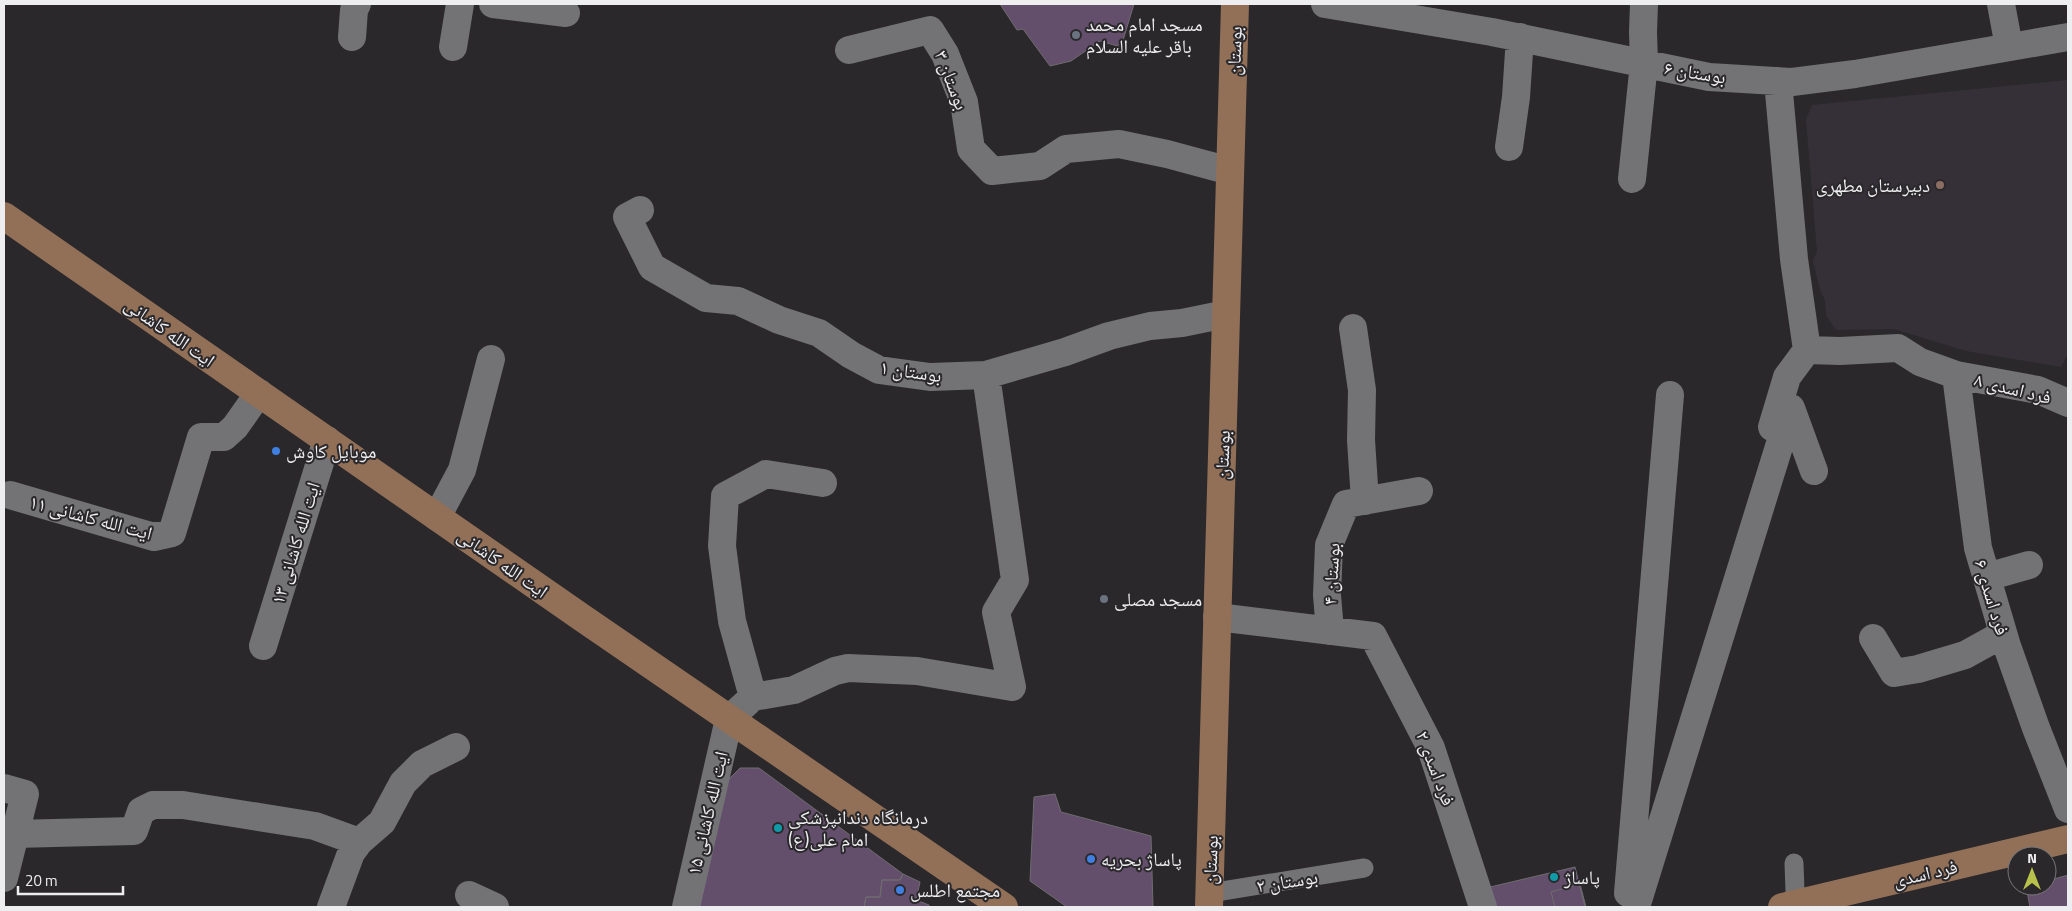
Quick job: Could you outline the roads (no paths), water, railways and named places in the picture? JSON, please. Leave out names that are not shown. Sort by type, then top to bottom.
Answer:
[{"type":"main road","name":"بوستان","points":[[1209,900],[1235,4]]},
{"type":"main road","name":"ایت الله کاشانی","points":[[4,216],[1004,907]]},
{"type":"main road","name":"فرد اسدی","points":[[1794,906],[2068,839]]},
{"type":"street","points":[[352,37],[356,4]]},
{"type":"street","points":[[453,47],[460,4]]},
{"type":"street","points":[[493,4],[566,13]]},
{"type":"street","name":"بوستان ۶","points":[[1325,4],[1520,37],[1709,77],[1792,82],[1855,74],[2068,37]]},
{"type":"street","points":[[1632,179],[1644,64],[1642,32],[1644,4]]},
{"type":"street","points":[[2001,4],[2009,47]]},
{"type":"street","name":"بوستان ۳","points":[[849,50],[888,42],[930,30],[945,54],[964,102],[971,149],[992,170],[1040,166],[1066,149],[1119,144],[1230,170]]},
{"type":"street","points":[[1509,147],[1516,97],[1520,37]]},
{"type":"street","points":[[1635,907],[1787,376],[1807,350],[1794,259],[1778,81]]},
{"type":"street","name":"بوستان ۱","points":[[640,210],[627,217],[652,267],[706,298],[738,301],[778,320],[820,333],[851,355],[879,370],[930,376],[986,375],[1065,352],[1109,336],[1150,326],[1182,323],[1226,314]]},
{"type":"street","points":[[1353,328],[1362,390],[1361,440],[1366,501]]},
{"type":"street","name":"فرد اسدی ۸","points":[[1807,350],[1840,351],[1898,348],[1920,362],[1956,375],[2065,394]]},
{"type":"street","points":[[437,517],[462,470],[491,359]]},
{"type":"street","points":[[730,719],[754,697],[794,690],[835,671],[848,668],[917,671],[1012,687],[996,612],[1015,580],[986,375]]},
{"type":"street","name":"فرد اسدی ۶","points":[[1956,375],[1978,548],[2004,634],[2036,728],[2068,808]]},
{"type":"street","name":"ایت الله کاشانی ۱۱","points":[[10,495],[154,537],[172,533],[201,437],[224,437],[235,427],[259,393]]},
{"type":"street","points":[[1627,907],[1670,395]]},
{"type":"street","points":[[1635,907],[1791,408],[1814,472]]},
{"type":"street","name":"ایت الله کاشانی ۱۳","points":[[263,646],[327,440]]},
{"type":"street","points":[[754,697],[732,621],[722,546],[725,496],[766,474],[822,483]]},
{"type":"street","name":"بوستان ۴","points":[[1330,631],[1327,595],[1329,545],[1346,504],[1419,491]]},
{"type":"street","points":[[1987,577],[2029,565]]},
{"type":"street","name":"بوستان ۴","points":[[1217,617],[1373,636]]},
{"type":"street","points":[[1873,638],[1894,673],[1918,669],[1965,656],[2004,634]]},
{"type":"street","name":"فرد اسدی ۲","points":[[1373,636],[1431,748],[1483,907]]},
{"type":"street","name":"ایت الله کاشانی ۱۵","points":[[686,907],[730,719]]},
{"type":"street","points":[[331,907],[351,853],[359,842],[382,822],[403,783],[422,764],[456,747]]},
{"type":"street","points":[[4,788],[25,794],[4,878]]},
{"type":"street","points":[[14,834],[134,831],[140,811],[153,805],[184,805],[315,826],[359,842]]},
{"type":"street","points":[[469,895],[495,907]]},
{"type":"lane","points":[[1794,863],[1794,906]]},
{"type":"lane","name":"بوستان ۲","points":[[1209,900],[1364,868]]},
{"type":"place","name":"مسجد امام محمد باقر علیه السلام","points":[[1076,35]]},
{"type":"place","name":"دبیرستان مطهری","points":[[1940,185]]},
{"type":"place","name":"موبایل کاوش","points":[[276,451]]},
{"type":"place","name":"مسجد مصلی","points":[[1104,599]]},
{"type":"place","name":"درمانگاه دندانپزشکی امام علی(ع)","points":[[778,828]]},
{"type":"place","name":"پاساژ بحریه","points":[[1091,859]]},
{"type":"place","name":"پاساژ","points":[[1554,877]]},
{"type":"place","name":"مجتمع اطلس","points":[[900,890]]}]
